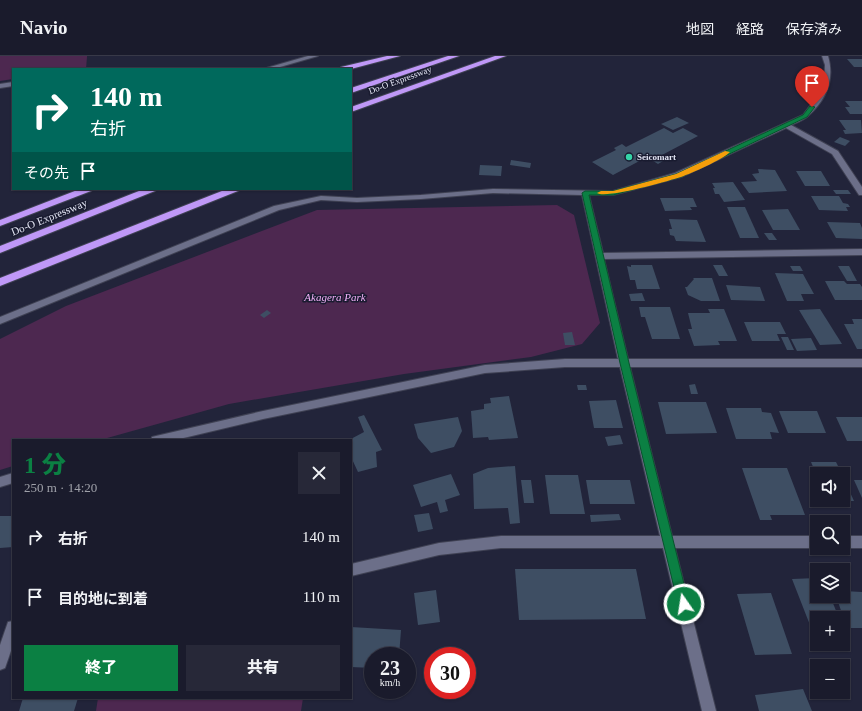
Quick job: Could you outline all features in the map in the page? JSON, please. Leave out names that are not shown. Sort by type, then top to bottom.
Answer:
[{"type":"highway","points":[[348,68],[396,56]]},
{"type":"highway","name":"Do-O Expressway","points":[[352,91],[455,56]]},
{"type":"highway","name":"Do-O Expressway","points":[[352,110],[502,56]]},
{"type":"highway","name":"Do-O Expressway","points":[[0,223],[85,190]]},
{"type":"highway","name":"Do-O Expressway","points":[[0,250],[150,190]]},
{"type":"highway","points":[[0,282],[232,190]]},
{"type":"street","points":[[270,68],[315,56]]},
{"type":"street","points":[[0,321],[277,208],[321,198],[357,200],[408,198],[493,191],[613,193],[678,175],[805,116],[819,99],[829,80],[829,66],[825,56]]},
{"type":"street","points":[[0,86],[12,84]]},
{"type":"street","points":[[786,125],[835,153],[862,193]]},
{"type":"street","points":[[585,193],[624,363],[669,542],[709,711]]},
{"type":"street","points":[[600,256],[862,252]]},
{"type":"street","points":[[160,439],[263,415],[485,369],[565,363],[862,363]]},
{"type":"street","points":[[0,482],[12,478]]},
{"type":"street","points":[[352,570],[439,549],[501,542],[810,542]]},
{"type":"street","points":[[850,542],[862,542]]},
{"type":"street","points":[[6,655],[12,631]]},
{"type":"green space","points":[[0,56],[87,56],[86,68],[12,68],[12,79],[0,81]]},
{"type":"green space","name":"Akagera Park","points":[[557,205],[574,215],[600,323],[582,344],[531,357],[404,374],[229,404],[104,439],[12,439],[12,466],[0,470],[0,339],[66,306],[317,210]]},
{"type":"green space","points":[[98,699],[303,699],[301,711],[96,711]]},
{"type":"building","points":[[847,59],[862,59],[862,67],[854,67]]},
{"type":"building","points":[[845,101],[862,101],[862,114],[850,114],[845,107],[850,107]]},
{"type":"building","points":[[677,117],[689,123],[673,130],[661,124]]},
{"type":"building","points":[[839,120],[861,120],[862,133],[845,134],[843,130],[846,130]]},
{"type":"building","points":[[664,128],[673,133],[683,128],[698,136],[662,155],[668,158],[658,164],[647,157],[613,175],[592,162],[616,150],[614,148],[622,144],[626,147]]},
{"type":"building","points":[[840,137],[850,141],[845,146],[834,142]]},
{"type":"building","points":[[511,160],[531,163],[530,168],[510,165]]},
{"type":"building","points":[[480,165],[502,166],[501,176],[479,175]]},
{"type":"building","points":[[758,169],[775,170],[787,191],[749,193],[741,182],[757,181],[752,174],[759,173]]},
{"type":"building","points":[[796,171],[821,171],[830,186],[805,186]]},
{"type":"building","points":[[733,182],[745,200],[724,202],[719,194],[715,194],[713,188],[715,188],[712,183]]},
{"type":"building","points":[[833,190],[848,190],[851,194],[836,194]]},
{"type":"building","points":[[811,196],[839,196],[843,203],[848,204],[850,207],[846,207],[848,211],[819,210]]},
{"type":"building","points":[[660,198],[693,198],[697,207],[690,207],[692,210],[665,211]]},
{"type":"building","points":[[727,207],[745,207],[759,238],[740,238]]},
{"type":"building","points":[[788,209],[800,230],[773,230],[762,210]]},
{"type":"building","points":[[669,219],[697,220],[706,242],[676,241],[674,236],[670,235],[669,229],[672,229]]},
{"type":"building","points":[[827,222],[860,223],[862,228],[862,239],[836,238]]},
{"type":"building","points":[[764,233],[772,233],[777,240],[769,240]]},
{"type":"building","points":[[631,265],[652,265],[660,289],[637,289],[635,280],[630,280],[627,266],[631,267]]},
{"type":"building","points":[[713,265],[722,265],[728,276],[719,276]]},
{"type":"building","points":[[790,266],[800,266],[803,271],[793,271]]},
{"type":"building","points":[[838,266],[849,266],[857,281],[847,281]]},
{"type":"building","points":[[775,273],[803,274],[814,294],[801,294],[804,301],[787,301]]},
{"type":"building","points":[[693,278],[712,278],[720,301],[701,301],[688,295],[685,287],[687,287],[694,279]]},
{"type":"building","points":[[825,281],[844,281],[847,284],[860,284],[862,287],[862,300],[835,300]]},
{"type":"building","points":[[726,285],[760,287],[765,301],[731,300]]},
{"type":"building","points":[[642,293],[645,301],[631,301],[629,294]]},
{"type":"building","points":[[639,307],[670,307],[680,339],[652,339],[645,317],[641,317]]},
{"type":"building","points":[[708,309],[724,309],[737,341],[718,341],[720,345],[694,346],[688,329],[692,329],[688,313],[710,313]]},
{"type":"building","points":[[820,309],[842,344],[820,345],[799,310]]},
{"type":"building","points":[[267,310],[271,313],[264,318],[260,315]]},
{"type":"building","points":[[852,319],[862,319],[862,349],[857,349],[844,324],[854,324]]},
{"type":"building","points":[[744,322],[780,322],[786,334],[777,334],[780,341],[752,341]]},
{"type":"building","points":[[572,332],[575,345],[565,345],[563,333]]},
{"type":"building","points":[[781,337],[788,337],[794,350],[787,350]]},
{"type":"building","points":[[811,338],[817,350],[797,351],[791,339]]},
{"type":"building","points":[[695,384],[698,394],[691,394],[689,385]]},
{"type":"building","points":[[577,385],[586,385],[587,390],[578,390]]},
{"type":"building","points":[[509,396],[518,438],[489,440],[488,437],[473,438],[471,411],[484,409],[484,404],[491,403],[490,398]]},
{"type":"building","points":[[616,400],[623,428],[594,428],[589,401]]},
{"type":"building","points":[[658,402],[706,402],[717,433],[666,434]]},
{"type":"building","points":[[726,408],[761,408],[762,412],[771,413],[779,433],[770,432],[772,439],[736,439]]},
{"type":"building","points":[[779,411],[817,411],[826,433],[788,433]]},
{"type":"building","points":[[364,415],[382,450],[376,452],[377,467],[358,472],[352,459],[351,439],[364,432],[358,417]]},
{"type":"building","points":[[458,417],[462,431],[454,447],[431,453],[418,438],[414,424]]},
{"type":"building","points":[[836,417],[862,417],[862,441],[847,441]]},
{"type":"building","points":[[620,435],[623,444],[608,446],[605,437]]},
{"type":"building","points":[[811,462],[836,462],[838,467],[813,467]]},
{"type":"building","points":[[515,466],[520,523],[510,524],[508,508],[474,509],[473,474],[488,468]]},
{"type":"building","points":[[742,468],[787,468],[805,515],[770,515],[772,520],[760,520]]},
{"type":"building","points":[[451,474],[460,495],[445,500],[448,511],[440,513],[437,502],[421,507],[413,485]]},
{"type":"building","points":[[545,475],[578,475],[585,514],[550,514]]},
{"type":"building","points":[[521,480],[531,480],[534,503],[524,503]]},
{"type":"building","points":[[586,480],[630,480],[635,504],[590,504]]},
{"type":"building","points":[[854,480],[862,480],[862,498]]},
{"type":"building","points":[[850,492],[854,501],[850,501]]},
{"type":"building","points":[[429,513],[433,529],[418,532],[414,515]]},
{"type":"building","points":[[619,514],[621,520],[591,522],[590,515]]},
{"type":"building","points":[[0,516],[12,516],[12,547],[0,548]]},
{"type":"building","points":[[515,569],[636,569],[646,619],[519,620]]},
{"type":"building","points":[[810,578],[810,603],[833,603],[836,611],[810,611],[810,625],[792,579]]},
{"type":"building","points":[[436,590],[440,622],[418,625],[414,593]]},
{"type":"building","points":[[850,591],[862,592],[862,628],[850,628],[850,611],[841,611],[838,603],[850,603]]},
{"type":"building","points":[[771,593],[792,654],[755,655],[737,594]]},
{"type":"building","points":[[352,627],[401,630],[400,647],[364,647],[364,668],[352,667]]},
{"type":"building","points":[[803,689],[812,711],[759,711],[755,695]]},
{"type":"building","points":[[23,699],[78,699],[74,711],[19,711]]},
{"type":"slow traffic","points":[[601,193],[613,193],[678,175],[727,152]]},
{"type":"place","name":"Seicomart","points":[[629,157]]},
{"type":"route","points":[[684,604],[624,363],[585,193],[613,193],[678,175],[805,116],[812,107]]}]
